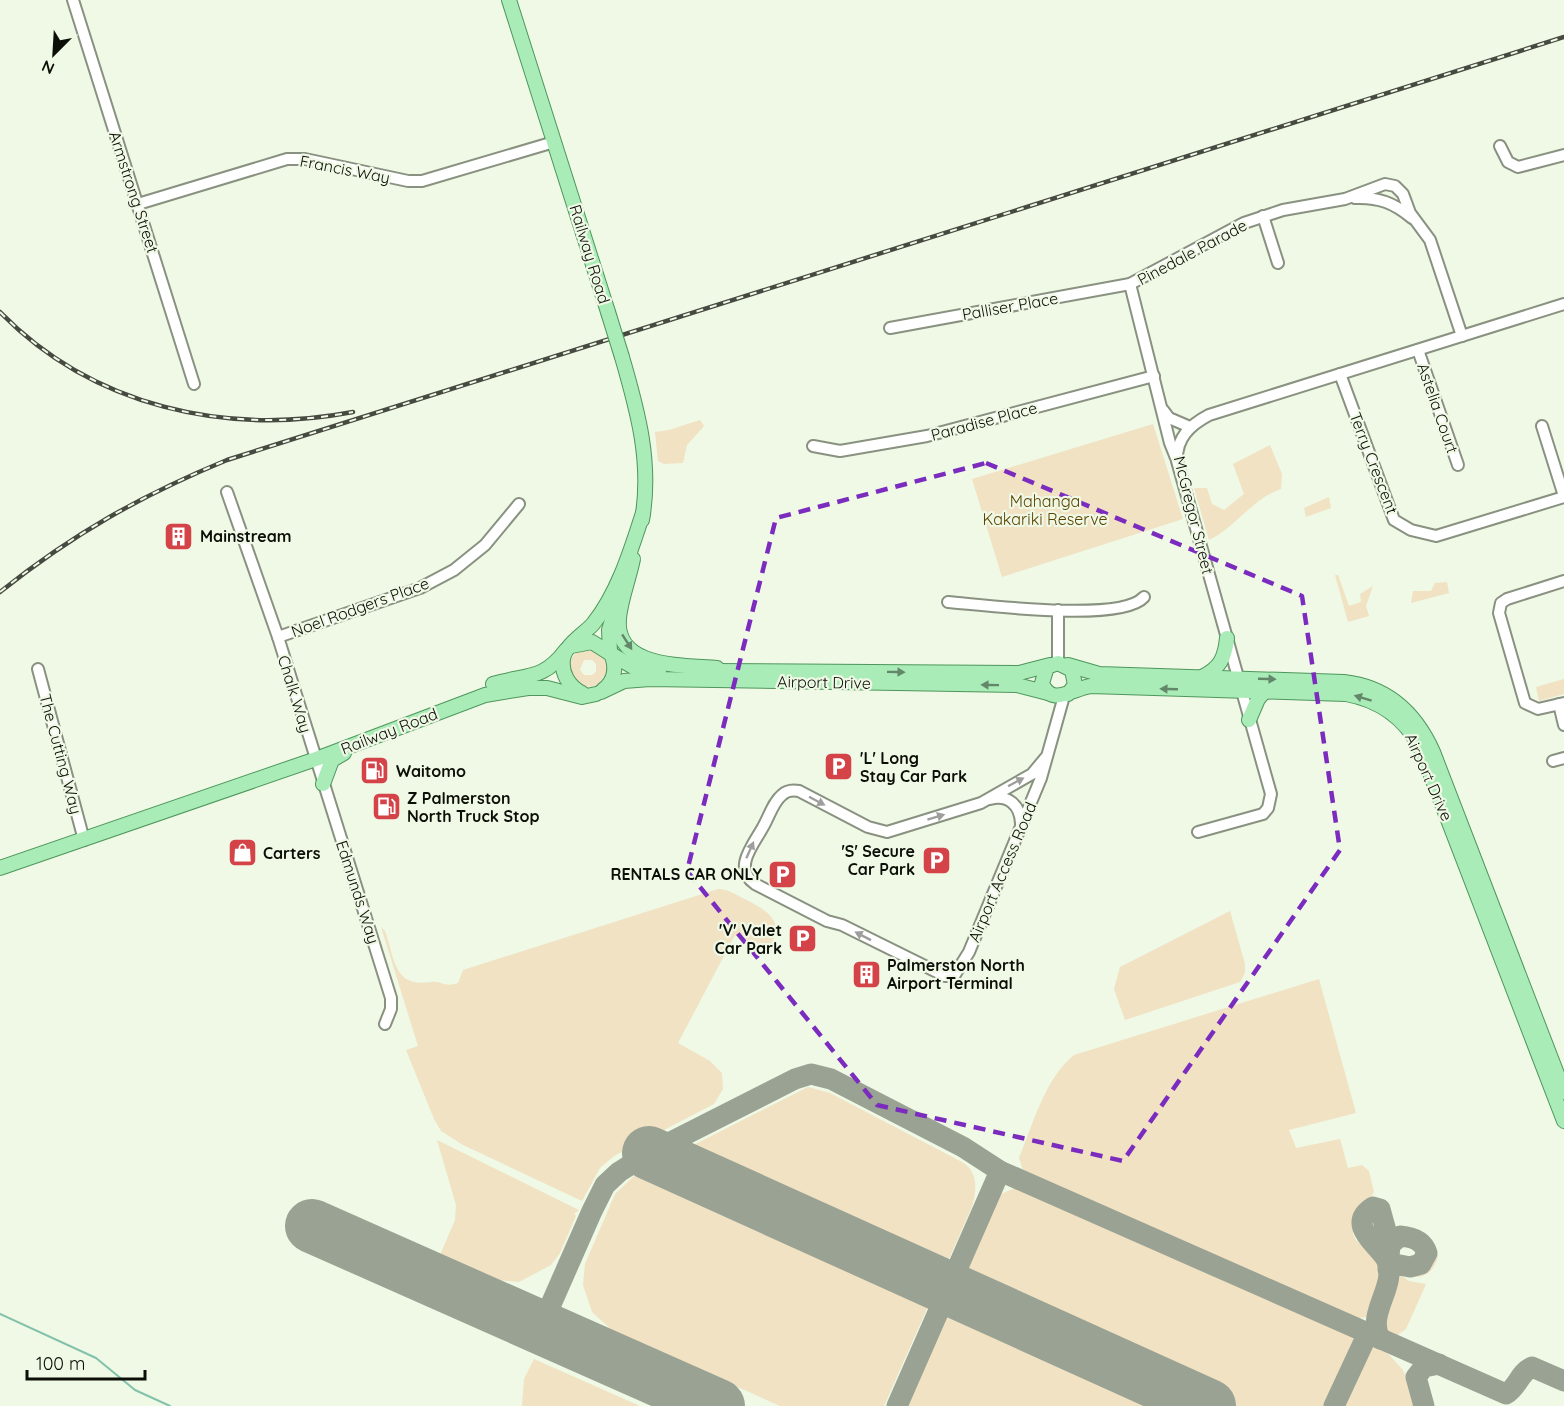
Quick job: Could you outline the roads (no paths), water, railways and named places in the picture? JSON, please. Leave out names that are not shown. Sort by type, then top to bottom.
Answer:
[{"type":"main road","name":"Railway Road","points":[[509,0],[622,357],[643,432],[646,476],[643,513],[637,546],[612,615],[611,653]]},
{"type":"main road","name":"Railway Road","points":[[0,868],[187,804],[496,683],[541,674],[553,666],[592,625],[608,601],[643,513]]},
{"type":"main road","points":[[637,546],[619,617],[622,636],[630,649],[643,658],[660,663],[745,670]]},
{"type":"main road","points":[[1202,677],[1220,666],[1224,659],[1227,638]]},
{"type":"main road","points":[[592,642],[611,653],[615,671],[608,686],[598,693],[580,692],[568,681],[563,658],[568,648],[592,642]]},
{"type":"main road","name":"Airport Drive","points":[[611,653],[627,666],[643,670],[1019,673],[1058,663],[1098,674],[1202,677],[1264,692],[1358,696],[1390,711],[1408,728],[1420,747],[1564,1122]]},
{"type":"main road","points":[[1058,663],[1072,670],[1076,680],[1058,694],[1042,677],[1047,667],[1058,663]]},
{"type":"main road","name":"Airport Drive","points":[[598,693],[624,681],[650,679],[1017,685],[1058,694],[1091,686],[1355,683],[1388,696],[1416,720],[1433,752],[1564,1092]]},
{"type":"main road","name":"Railway Road","points":[[314,755],[414,722],[470,700],[508,689],[547,688],[586,697],[598,693]]},
{"type":"main road","points":[[1249,720],[1258,699],[1264,692]]},
{"type":"main road","points":[[323,784],[332,760],[339,755],[386,737],[414,722]]},
{"type":"street","name":"Armstrong Street","points":[[73,0],[194,384]]},
{"type":"street","name":"Francis Way","points":[[138,204],[287,159],[305,159],[408,181],[422,181],[554,142]]},
{"type":"street","points":[[1500,146],[1506,160],[1518,167],[1564,155]]},
{"type":"street","name":"Pinedale Parade","points":[[1346,199],[1375,185],[1390,185],[1404,194],[1433,249],[1462,336]]},
{"type":"street","name":"Pinedale Parade","points":[[1177,461],[1170,443],[1130,284],[1244,223],[1263,216],[1346,199],[1378,198],[1399,208],[1417,222]]},
{"type":"street","points":[[1263,216],[1278,262]]},
{"type":"street","name":"Palliser Place","points":[[890,328],[1130,284]]},
{"type":"street","points":[[1163,410],[1169,418],[1190,428],[1209,416],[1564,304]]},
{"type":"street","name":"Astelia Court","points":[[1418,350],[1458,465]]},
{"type":"street","name":"Terry Crescent","points":[[1340,374],[1394,520],[1411,530],[1436,536],[1564,497]]},
{"type":"street","name":"Paradise Place","points":[[813,446],[840,451],[927,436],[1154,376]]},
{"type":"street","points":[[1542,426],[1564,497]]},
{"type":"street","name":"McGregor Street","points":[[1190,428],[1176,450],[1177,461],[1271,794],[1268,808],[1263,814],[1198,832]]},
{"type":"street","name":"Chalk Way","points":[[227,492],[278,637],[314,755]]},
{"type":"street","name":"Noel Rodgers Place","points":[[278,637],[420,588],[454,570],[485,545],[519,504]]},
{"type":"street","points":[[1564,581],[1507,599],[1501,603],[1498,613],[1525,703],[1538,709],[1561,704],[1564,725]]},
{"type":"street","points":[[948,602],[1058,610],[1119,610],[1138,603],[1144,597]]},
{"type":"street","points":[[1058,610],[1058,663]]},
{"type":"street","name":"The Cutting Way","points":[[38,669],[84,840]]},
{"type":"street","name":"Airport Access Road","points":[[1047,756],[1032,774],[981,803],[884,832],[868,827],[799,791],[789,791],[778,799],[755,838],[745,860],[745,871],[754,884],[820,918],[842,925],[951,977],[959,972],[969,952],[1041,778],[1047,756],[1056,720],[1058,694]]},
{"type":"street","name":"Edmunds Way","points":[[314,755],[391,998],[391,1009],[385,1023]]},
{"type":"street","points":[[981,803],[996,797],[1008,799],[1017,808],[1021,823]]},
{"type":"waterway","points":[[0,1314],[96,1358],[135,1390],[170,1406]]},
{"type":"railway","points":[[0,592],[54,552],[108,518],[136,502],[227,460],[1564,37]]},
{"type":"railway","points":[[0,312],[37,345],[77,371],[119,392],[164,407],[210,416],[257,420],[305,418],[353,412]]},
{"type":"place","name":"Mainstream","points":[[179,536]]},
{"type":"place","name":"'L' Long Stay Car Park","points":[[839,767]]},
{"type":"place","name":"Waitomo","points":[[375,771]]},
{"type":"place","name":"Z Palmerston North Truck Stop","points":[[386,807]]},
{"type":"place","name":"Carters","points":[[242,853]]},
{"type":"place","name":"'S' Secure Car Park","points":[[936,860]]},
{"type":"place","name":"RENTALS CAR ONLY","points":[[783,874]]},
{"type":"place","name":"'V' Valet Car Park","points":[[803,939]]},
{"type":"place","name":"Palmerston North Airport Terminal","points":[[866,974]]},
{"type":"park label","name":"Mahanga Kakariki Reserve","points":[[1045,510]]}]
